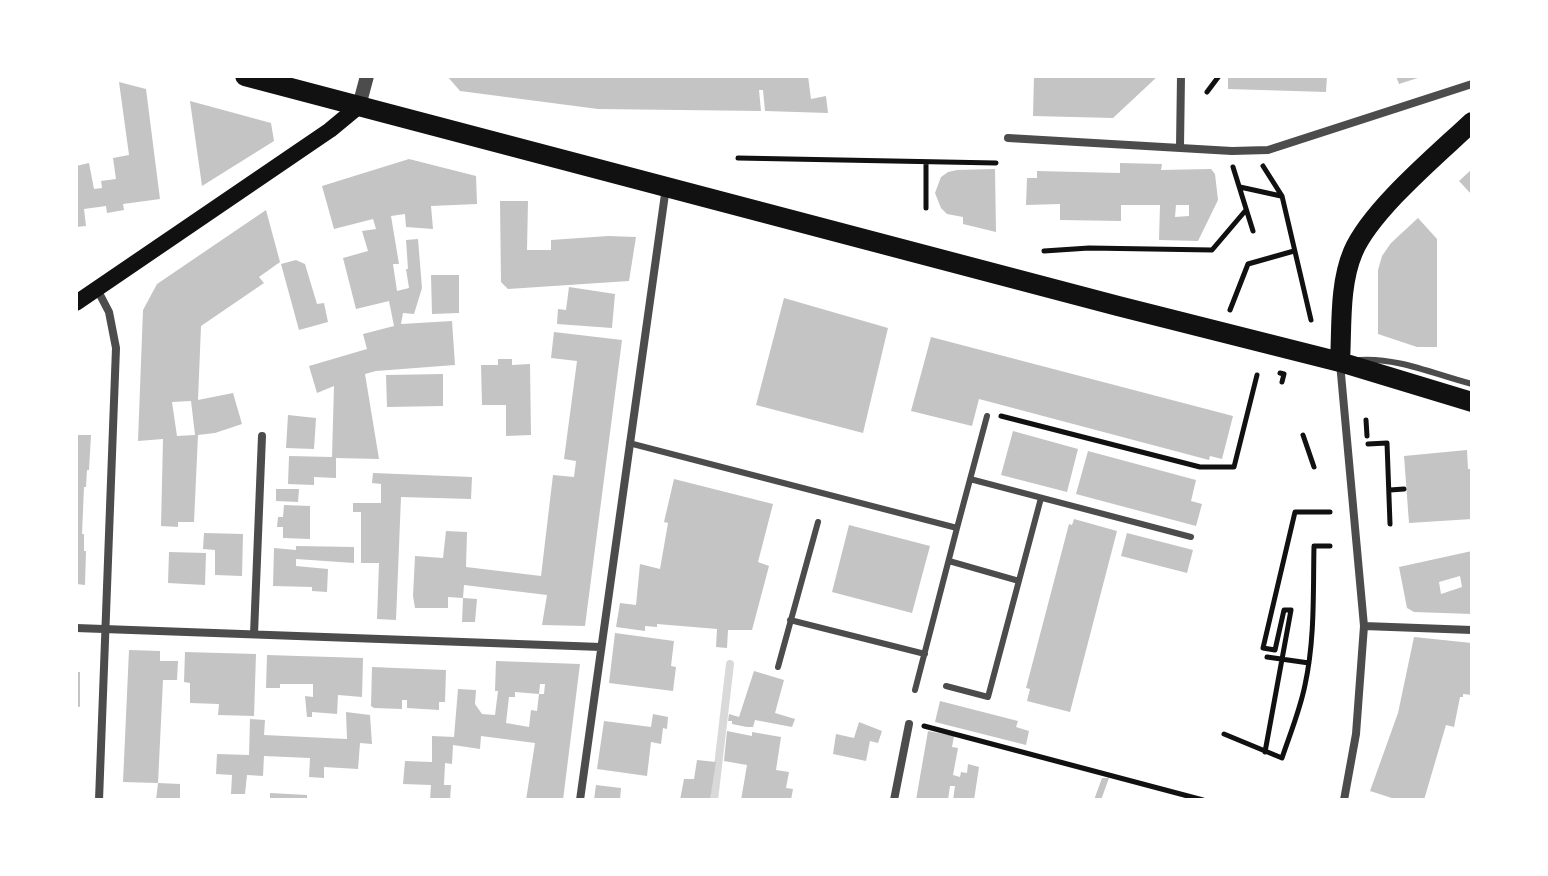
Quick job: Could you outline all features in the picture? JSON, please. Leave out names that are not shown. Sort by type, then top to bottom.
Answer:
[{"type":"main road","points":[[245,76],[1340,362],[1472,402]]},
{"type":"main road","points":[[76,303],[330,130],[359,106]]},
{"type":"main road","points":[[1340,362],[1345,289],[1352,255],[1367,226],[1472,122]]},
{"type":"street","points":[[359,106],[367,76]]},
{"type":"street","points":[[1180,147],[1181,76]]},
{"type":"street","points":[[1008,138],[1232,151],[1268,150],[1472,84]]},
{"type":"street","points":[[580,800],[666,186]]},
{"type":"street","points":[[97,289],[109,312],[116,348],[99,800]]},
{"type":"street","points":[[1340,362],[1364,626],[1356,734],[1344,800]]},
{"type":"street","points":[[254,634],[262,436]]},
{"type":"street","points":[[1364,626],[1472,630]]},
{"type":"street","points":[[76,628],[601,647]]},
{"type":"street","points":[[894,800],[909,724]]},
{"type":"lane","points":[[1340,362],[1371,359],[1402,364],[1472,384]]},
{"type":"lane","points":[[915,690],[987,416]]},
{"type":"lane","points":[[629,443],[957,528]]},
{"type":"lane","points":[[970,479],[1191,537]]},
{"type":"lane","points":[[946,686],[988,697],[1041,498]]},
{"type":"lane","points":[[778,667],[818,522]]},
{"type":"lane","points":[[949,561],[1019,581]]},
{"type":"lane","points":[[790,620],[925,654]]},
{"type":"path","points":[[1207,92],[1219,76]]},
{"type":"path","points":[[738,158],[996,163]]},
{"type":"path","points":[[926,162],[926,208]]},
{"type":"path","points":[[1232,163],[1253,231]]},
{"type":"path","points":[[1262,164],[1282,196],[1311,320]]},
{"type":"path","points":[[1239,187],[1282,196]]},
{"type":"path","points":[[1044,251],[1089,248],[1212,250],[1246,210]]},
{"type":"path","points":[[1230,310],[1248,264],[1294,251]]},
{"type":"path","points":[[1275,372],[1284,374],[1282,382]]},
{"type":"path","points":[[987,416],[988,412],[1200,467],[1234,467],[1257,375]]},
{"type":"path","points":[[1366,420],[1367,436]]},
{"type":"path","points":[[1303,435],[1314,467]]},
{"type":"path","points":[[1368,444],[1387,443],[1390,524]]},
{"type":"path","points":[[1390,490],[1404,489]]},
{"type":"path","points":[[1265,752],[1291,610],[1284,610],[1275,650],[1263,648],[1295,512],[1330,512]]},
{"type":"path","points":[[1224,734],[1282,758],[1305,688],[1309,663],[1314,621],[1314,546],[1330,546]]},
{"type":"path","points":[[1267,657],[1309,663]]},
{"type":"path","points":[[909,724],[955,733],[1203,800]]},
{"type":"building","points":[[447,76],[808,76],[811,99],[826,96],[828,113],[765,111],[763,90],[759,90],[761,111],[598,109],[460,91]]},
{"type":"building","points":[[1034,76],[1158,76],[1113,118],[1033,116]]},
{"type":"building","points":[[1228,76],[1327,76],[1326,92],[1228,89]]},
{"type":"building","points":[[1396,76],[1421,76],[1421,77],[1399,84]]},
{"type":"building","points":[[119,82],[146,89],[160,199],[123,204],[124,210],[107,213],[106,206],[84,209],[86,226],[76,227],[76,166],[89,163],[94,189],[102,188],[101,181],[116,179],[113,158],[129,155]]},
{"type":"building","points":[[190,101],[271,123],[274,141],[202,186]]},
{"type":"building","points":[[409,159],[476,176],[477,204],[431,206],[433,229],[406,227],[405,214],[391,216],[399,264],[393,264],[397,291],[409,288],[406,240],[418,239],[422,288],[414,314],[403,313],[401,324],[452,321],[455,365],[365,374],[379,459],[336,458],[336,478],[314,477],[314,485],[288,484],[289,456],[332,457],[334,386],[317,393],[309,366],[367,349],[363,334],[394,326],[389,301],[356,309],[343,258],[368,251],[362,231],[376,229],[373,219],[334,229],[322,186]]},
{"type":"building","points":[[1120,163],[1162,164],[1161,170],[1211,169],[1215,174],[1218,200],[1198,241],[1159,240],[1160,205],[1121,205],[1121,221],[1060,220],[1060,204],[1026,205],[1027,178],[1037,178],[1037,171],[1120,173]],"holes":[[[1176,205],[1189,205],[1189,216],[1175,217]]]},
{"type":"building","points":[[995,169],[996,232],[963,224],[963,217],[947,214],[941,208],[935,193],[941,177],[957,170]]},
{"type":"building","points":[[1472,169],[1472,195],[1459,181]]},
{"type":"building","points":[[500,201],[528,201],[527,250],[551,250],[551,240],[636,237],[629,281],[508,289],[501,282]]},
{"type":"building","points":[[266,210],[280,262],[259,277],[264,283],[201,326],[198,400],[233,393],[242,424],[198,435],[194,522],[178,522],[178,527],[161,526],[163,439],[138,441],[143,310],[157,284]],"holes":[[[191,401],[195,435],[177,436],[172,402]]]},
{"type":"building","points":[[1418,218],[1437,239],[1437,347],[1417,347],[1378,334],[1378,270],[1382,256],[1391,243]]},
{"type":"building","points":[[296,260],[305,264],[317,304],[324,303],[328,322],[299,330],[281,264]]},
{"type":"building","points":[[431,275],[459,275],[459,313],[432,314]]},
{"type":"building","points":[[569,287],[615,294],[612,328],[557,324],[558,309],[566,310]]},
{"type":"building","points":[[784,298],[888,328],[863,433],[756,405]]},
{"type":"building","points":[[554,332],[622,340],[585,626],[542,625],[547,595],[464,585],[463,598],[448,597],[448,608],[415,608],[415,556],[443,558],[446,531],[467,532],[466,567],[541,576],[553,475],[574,477],[576,461],[564,459],[577,361],[551,358]]},
{"type":"building","points":[[931,337],[1233,416],[1222,459],[1210,456],[1209,460],[979,399],[972,426],[911,411]]},
{"type":"building","points":[[498,359],[512,359],[512,365],[530,364],[531,435],[506,436],[506,405],[482,405],[481,365],[498,365]]},
{"type":"building","points":[[443,374],[443,406],[387,407],[386,375]]},
{"type":"building","points":[[288,415],[316,418],[314,449],[286,448]]},
{"type":"building","points":[[1013,431],[1078,449],[1067,492],[1001,475]]},
{"type":"building","points":[[76,435],[91,435],[82,534],[86,551],[85,585],[76,584]]},
{"type":"building","points":[[1467,450],[1468,469],[1472,469],[1472,519],[1409,523],[1404,456]]},
{"type":"building","points":[[1088,451],[1196,480],[1191,501],[1202,504],[1196,526],[1076,494]]},
{"type":"building","points":[[373,473],[472,477],[471,499],[401,497],[396,620],[377,619],[379,563],[361,563],[361,512],[353,512],[353,503],[381,503],[381,484],[372,483]]},
{"type":"building","points":[[674,479],[773,504],[758,562],[769,566],[752,630],[728,630],[727,648],[716,647],[717,629],[657,624],[657,627],[645,626],[645,631],[616,627],[620,603],[636,605],[640,564],[660,569],[668,523],[664,522]]},
{"type":"building","points":[[276,489],[299,489],[298,502],[276,501]]},
{"type":"building","points":[[284,505],[310,506],[310,539],[283,538],[283,527],[277,527],[278,517],[283,517]]},
{"type":"building","points":[[1074,519],[1117,531],[1070,712],[1027,701],[1030,689],[1026,688],[1069,524],[1072,525]]},
{"type":"building","points":[[849,525],[930,546],[912,613],[832,592]]},
{"type":"building","points":[[204,533],[243,534],[242,576],[215,575],[215,550],[203,549]]},
{"type":"building","points":[[1127,533],[1193,550],[1187,573],[1121,556]]},
{"type":"building","points":[[296,546],[354,547],[354,563],[296,559],[296,566],[328,569],[327,592],[312,591],[312,587],[273,586],[274,548],[296,550]]},
{"type":"building","points":[[1472,551],[1472,614],[1414,612],[1407,608],[1399,567]],"holes":[[[1460,576],[1462,587],[1441,594],[1439,582]]]},
{"type":"building","points":[[169,552],[206,553],[205,585],[168,583]]},
{"type":"building","points":[[463,598],[477,599],[475,622],[462,622]]},
{"type":"building","points":[[615,633],[674,641],[671,666],[676,667],[673,691],[609,683]]},
{"type":"building","points":[[1414,637],[1472,643],[1472,695],[1463,694],[1460,697],[1454,727],[1446,725],[1424,800],[1398,800],[1370,791],[1398,713]]},
{"type":"building","points":[[129,650],[160,651],[160,661],[178,661],[177,680],[163,680],[158,783],[123,782]]},
{"type":"building","points":[[185,652],[256,654],[254,716],[218,715],[219,704],[190,703],[190,683],[184,682]]},
{"type":"building","points":[[267,655],[363,658],[362,697],[338,695],[337,714],[312,712],[312,717],[307,717],[305,696],[313,697],[313,684],[280,684],[280,688],[266,688]]},
{"type":"building","points":[[496,661],[580,664],[563,800],[526,800],[535,743],[481,736],[480,749],[453,745],[452,764],[445,763],[444,785],[451,785],[450,800],[430,800],[431,785],[403,784],[405,761],[432,762],[432,736],[454,737],[458,689],[476,690],[475,704],[482,714],[495,715],[498,691],[495,691]],"holes":[[[540,684],[545,684],[544,694],[539,694]],[[515,692],[539,694],[537,711],[531,710],[529,727],[506,723],[509,697],[515,697]]]},
{"type":"building","points":[[372,667],[446,670],[445,702],[439,702],[439,710],[407,708],[407,700],[402,700],[402,709],[374,708],[371,706]]},
{"type":"building","points":[[754,671],[784,680],[775,713],[795,719],[792,727],[755,720],[753,727],[747,727],[728,721],[729,714],[739,717]]},
{"type":"building","points":[[76,672],[80,672],[80,707],[76,706]]},
{"type":"building","points":[[940,701],[1018,721],[1016,727],[1029,731],[1026,745],[935,722]]},
{"type":"building","points":[[346,712],[370,715],[372,744],[360,743],[358,769],[324,767],[324,778],[309,777],[310,758],[264,756],[263,776],[247,775],[245,794],[231,794],[232,775],[216,774],[217,754],[249,755],[250,719],[265,720],[264,735],[347,739]]},
{"type":"building","points":[[653,714],[668,717],[667,729],[663,728],[661,744],[651,742],[647,776],[597,769],[604,721],[651,727]]},
{"type":"building","points":[[859,722],[882,731],[878,743],[870,741],[866,761],[833,754],[836,734],[854,738]]},
{"type":"building","points":[[727,731],[781,737],[776,770],[789,772],[786,788],[793,789],[791,800],[741,800],[747,765],[724,761]]},
{"type":"building","points":[[928,731],[954,736],[952,747],[958,748],[953,775],[960,777],[961,772],[967,773],[968,764],[979,767],[974,800],[953,800],[955,786],[950,786],[948,800],[916,800]]},
{"type":"building","points":[[697,760],[716,762],[710,800],[680,800],[684,779],[694,779]]},
{"type":"building","points":[[1102,778],[1109,778],[1101,800],[1094,800]]},
{"type":"building","points":[[158,783],[180,784],[180,800],[156,800]]},
{"type":"building","points":[[596,785],[621,788],[620,800],[594,800]]},
{"type":"building","points":[[270,793],[307,795],[307,800],[270,800]]},
{"type":"waterway","points":[[714,800],[730,664]]}]
